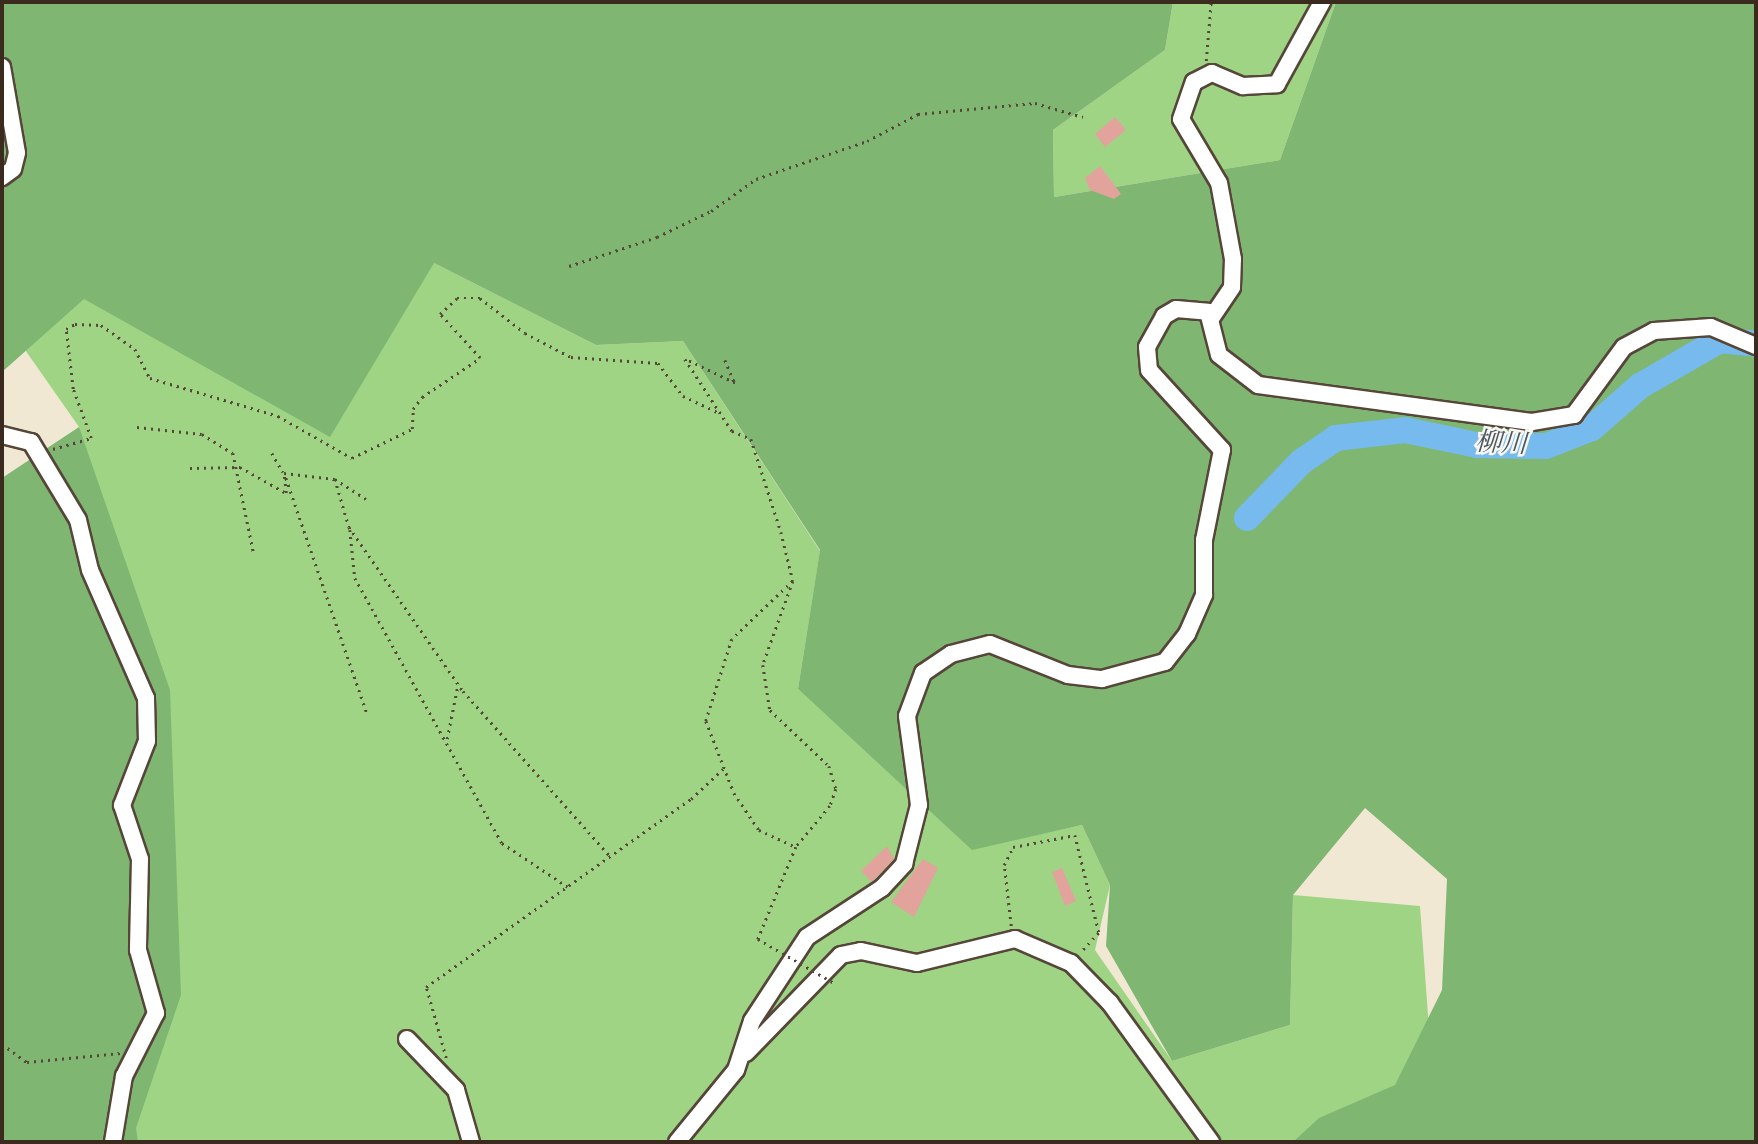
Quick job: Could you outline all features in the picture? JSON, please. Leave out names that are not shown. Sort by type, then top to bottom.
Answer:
[{"type":"street","points":[[1322,2],[1277,84],[1243,86],[1212,73],[1194,82],[1181,119],[1219,183],[1233,259],[1232,287],[1212,317],[1219,355],[1258,385],[1532,422],[1574,415],[1624,347],[1654,331],[1711,327],[1756,346]]},
{"type":"street","points":[[2,68],[17,153],[2,177]]},
{"type":"street","points":[[746,1053],[752,1021],[807,937],[882,888],[912,847],[918,780],[907,716],[923,673],[951,654],[990,644],[1068,675],[1102,679],[1165,662],[1187,634],[1204,595],[1204,540],[1222,450],[1156,383],[1147,348],[1171,312],[1202,310],[1212,317]]},
{"type":"street","points":[[2,435],[23,436],[38,453],[78,520],[90,570],[146,698],[147,741],[122,805],[140,859],[138,950],[156,1003],[117,1099],[113,1142]]},
{"type":"street","points":[[677,1142],[746,1053],[841,955],[861,951],[917,964],[1015,939],[1072,962],[1110,1003],[1211,1142]]},
{"type":"street","points":[[407,1039],[456,1090],[471,1142]]},
{"type":"path","points":[[1202,78],[1211,2]]},
{"type":"path","points":[[569,266],[657,237],[711,211],[756,179],[867,141],[918,114],[1035,103],[1083,117]]},
{"type":"path","points":[[38,453],[92,438],[73,389],[66,329],[75,324],[101,325],[135,349],[150,378],[278,416],[352,458],[412,429],[413,408],[422,397],[480,358],[440,314],[457,298],[480,298],[525,333],[571,357],[658,363],[684,396],[718,412]]},
{"type":"path","points":[[726,360],[735,383],[685,359],[732,431],[751,439],[793,581],[763,665],[770,710],[829,766],[836,789],[830,806],[796,847],[758,939],[836,984]]},
{"type":"path","points":[[136,427],[202,434],[233,453],[240,467],[254,554]]},
{"type":"path","points":[[272,453],[284,473],[367,713]]},
{"type":"path","points":[[190,468],[240,467],[286,493],[284,473]]},
{"type":"path","points":[[284,473],[335,479],[366,499]]},
{"type":"path","points":[[335,479],[349,527],[355,578],[447,738],[502,843],[569,888]]},
{"type":"path","points":[[349,527],[458,684],[611,857]]},
{"type":"path","points":[[793,581],[732,639],[714,680],[715,701],[706,721],[724,768],[759,830],[796,847]]},
{"type":"path","points":[[447,738],[458,684]]},
{"type":"path","points":[[449,1067],[426,987],[569,888],[724,768]]},
{"type":"path","points":[[1015,939],[1004,865],[1013,847],[1075,835],[1099,933],[1072,962]]},
{"type":"path","points":[[2,1044],[27,1062],[135,1055]]},
{"type":"green space","points":[[2,2],[1173,2],[1165,50],[1053,130],[1054,197],[1280,160],[1336,2],[1756,2],[1756,1142],[1293,1142],[1319,1118],[1395,1085],[1442,990],[1447,879],[1365,808],[1293,895],[1290,1025],[1172,1061],[1106,946],[1110,885],[1082,825],[972,850],[798,689],[820,550],[683,341],[596,345],[434,263],[330,437],[84,299],[2,372]]},
{"type":"green space","points":[[1173,2],[1336,2],[1280,160],[1054,197],[1053,130],[1165,50]]},
{"type":"green space","points":[[434,263],[596,345],[683,341],[820,551],[798,689],[972,849],[1082,825],[1110,885],[1095,950],[1172,1061],[1290,1025],[1293,895],[1420,906],[1430,1042],[1395,1099],[1334,1142],[135,1142],[79,427],[2,317],[100,283]]},
{"type":"green space","points":[[79,427],[170,690],[181,995],[136,1128],[138,1142],[2,1142],[2,478]]},
{"type":"building","points":[[1115,117],[1126,130],[1105,147],[1095,134]]},
{"type":"building","points":[[1100,166],[1121,194],[1114,199],[1090,190],[1085,178]]},
{"type":"building","points":[[887,846],[894,859],[872,882],[861,871]]},
{"type":"building","points":[[923,859],[938,868],[914,917],[891,902]]},
{"type":"building","points":[[1062,868],[1076,901],[1065,906],[1052,872]]},
{"type":"waterway","name":"柳川","points":[[1247,518],[1301,462],[1336,438],[1405,430],[1477,445],[1546,446],[1592,428],[1640,386],[1720,340],[1756,344]]}]
